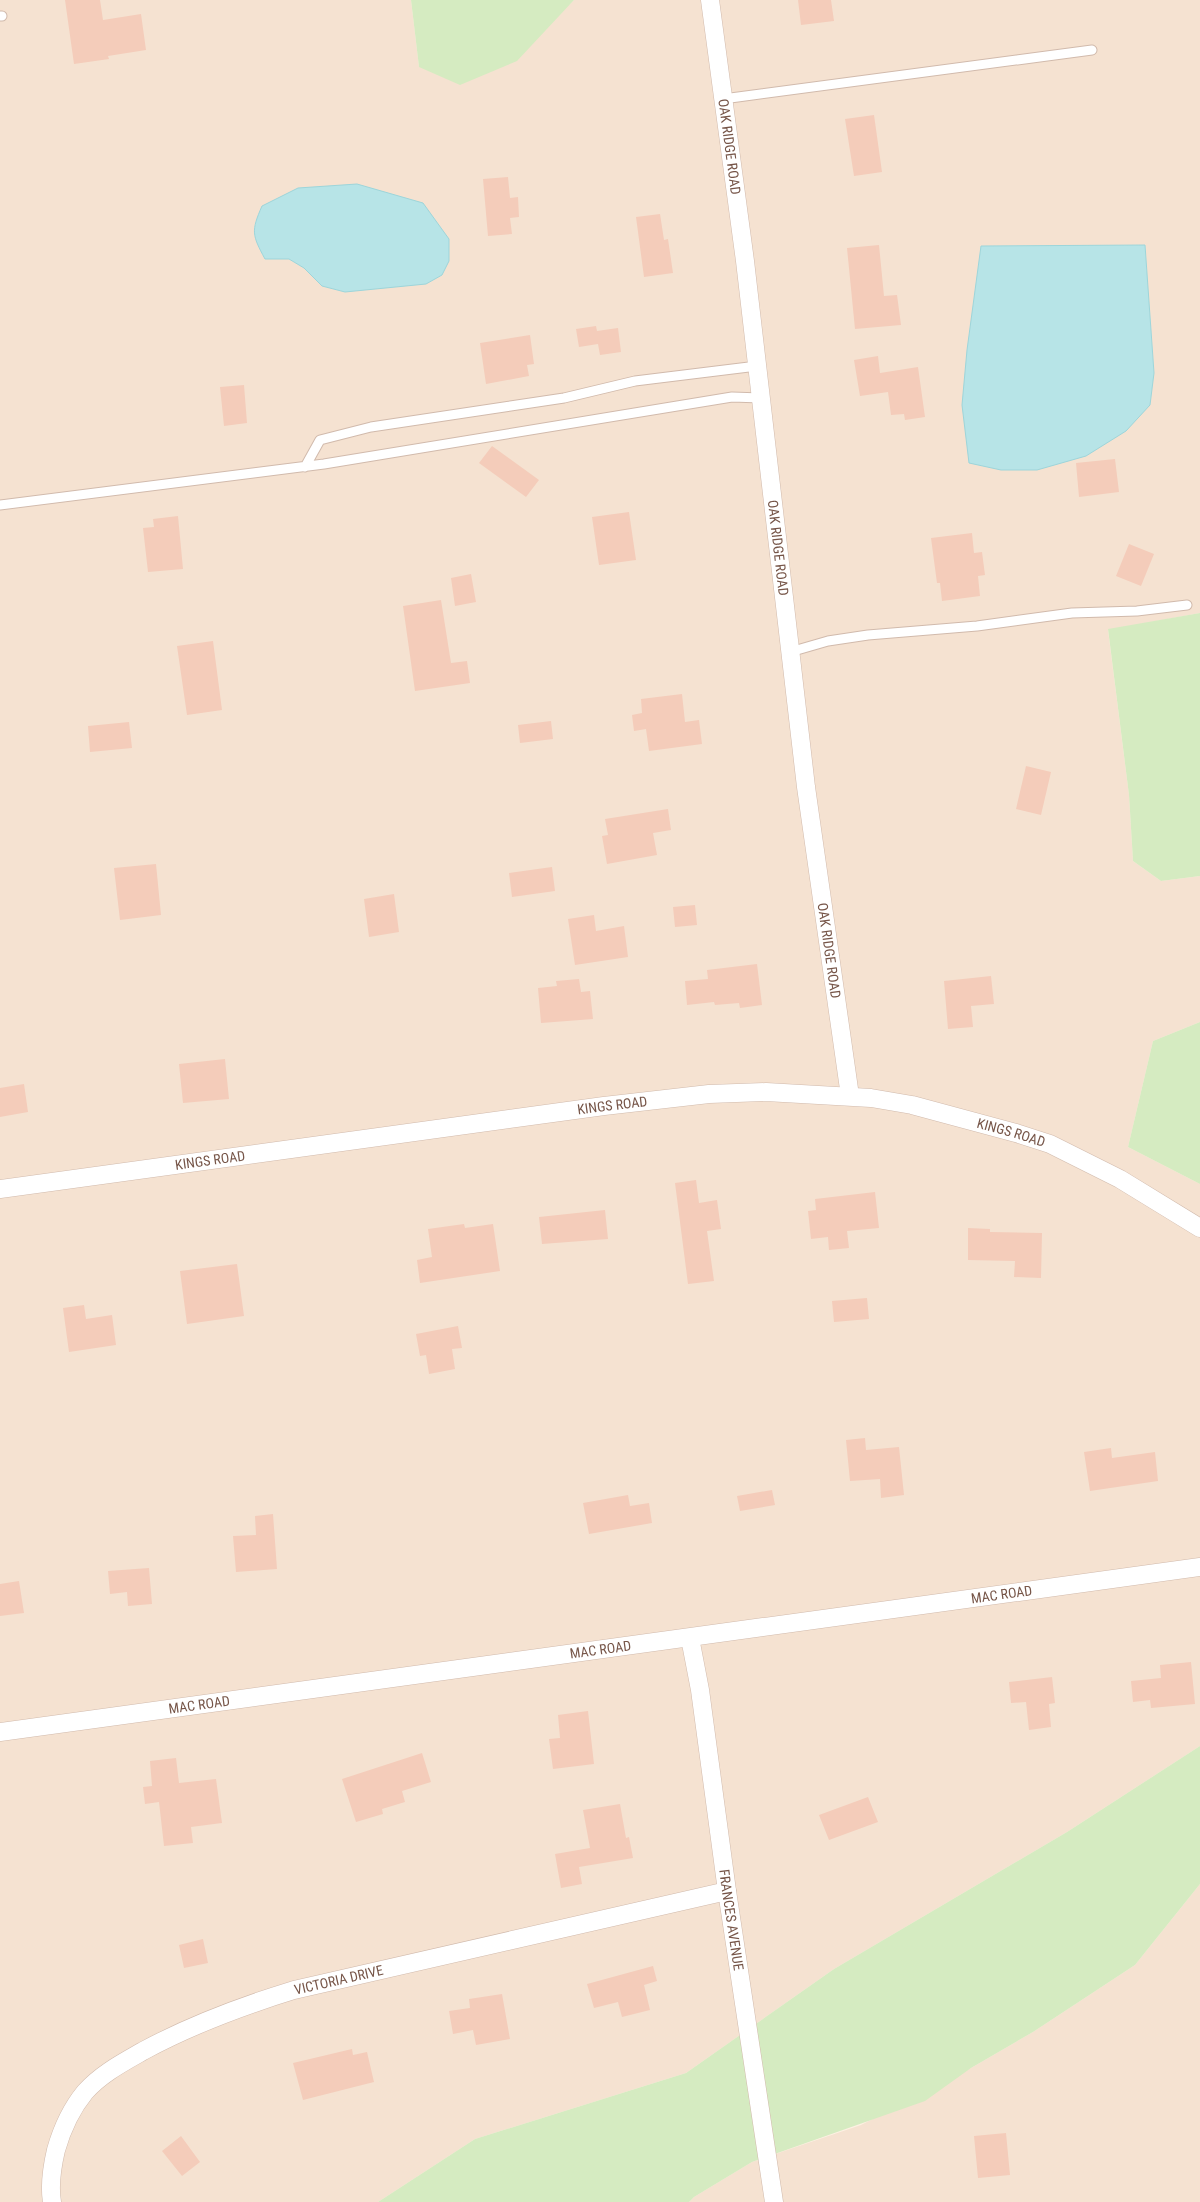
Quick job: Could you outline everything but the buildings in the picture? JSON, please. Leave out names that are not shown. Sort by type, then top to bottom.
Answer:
[{"type":"street","name":"OAK RIDGE ROAD","points":[[710,0],[761,398],[810,812],[850,1096]]},
{"type":"street","name":"KINGS ROAD","points":[[0,1189],[547,1114],[709,1094],[766,1092],[850,1096],[912,1105],[1050,1144],[1120,1178],[1200,1228]]},
{"type":"street","name":"MAC ROAD","points":[[0,1732],[1200,1567]]},
{"type":"street","name":"FRANCES AVENUE","points":[[690,1638],[700,1690],[727,1891],[774,2202]]},
{"type":"street","name":"VICTORIA DRIVE","points":[[52,2202],[51,2168],[60,2135],[84,2093],[113,2068],[168,2037],[245,2005],[294,1990],[727,1891]]},
{"type":"lane","points":[[724,99],[1092,50]]},
{"type":"lane","points":[[305,467],[320,440],[335,434],[564,398],[635,382],[757,366]]},
{"type":"lane","points":[[0,505],[305,467],[614,418],[687,403],[732,397],[761,398]]},
{"type":"lane","points":[[790,652],[828,641],[868,635],[977,626],[1072,613],[1137,611],[1187,605]]},
{"type":"shaded area","points":[[0,0],[411,0],[419,67],[569,5],[574,0],[1200,0],[1200,613],[1108,630],[1129,795],[1133,861],[1161,881],[1200,876],[1200,1022],[1153,1041],[1128,1147],[1200,1184],[1200,1746],[1067,1832],[834,1969],[686,2073],[475,2139],[378,2202],[0,2202]],"holes":[[[255,222],[345,292],[322,286],[304,268],[289,259]],[[1145,245],[1154,373],[1150,405],[981,246]]]},
{"type":"shaded area","points":[[1200,1884],[1200,2202],[689,2202],[694,2197],[752,2162],[861,2125],[971,2068],[1033,2032],[1135,1965]]},
{"type":"green space","points":[[411,0],[574,0],[517,61],[460,85],[419,67]]},
{"type":"green space","points":[[1200,613],[1200,876],[1161,881],[1133,861],[1129,795],[1108,629]]},
{"type":"green space","points":[[1200,1022],[1200,1184],[1128,1147],[1153,1041]]},
{"type":"green space","points":[[1200,1746],[1200,1884],[1135,1965],[1033,2032],[971,2068],[925,2101],[752,2162],[694,2197],[689,2202],[378,2202],[475,2139],[686,2073],[834,1969],[1067,1832]]},
{"type":"water","points":[[357,184],[423,203],[449,239],[449,261],[442,275],[426,284],[345,292],[322,286],[304,268],[289,259],[265,259],[254,233],[262,206],[298,188]]},
{"type":"water","points":[[1145,245],[1154,373],[1150,405],[1126,431],[1086,456],[1037,470],[1001,470],[969,463],[962,405],[967,350],[981,246]]}]
